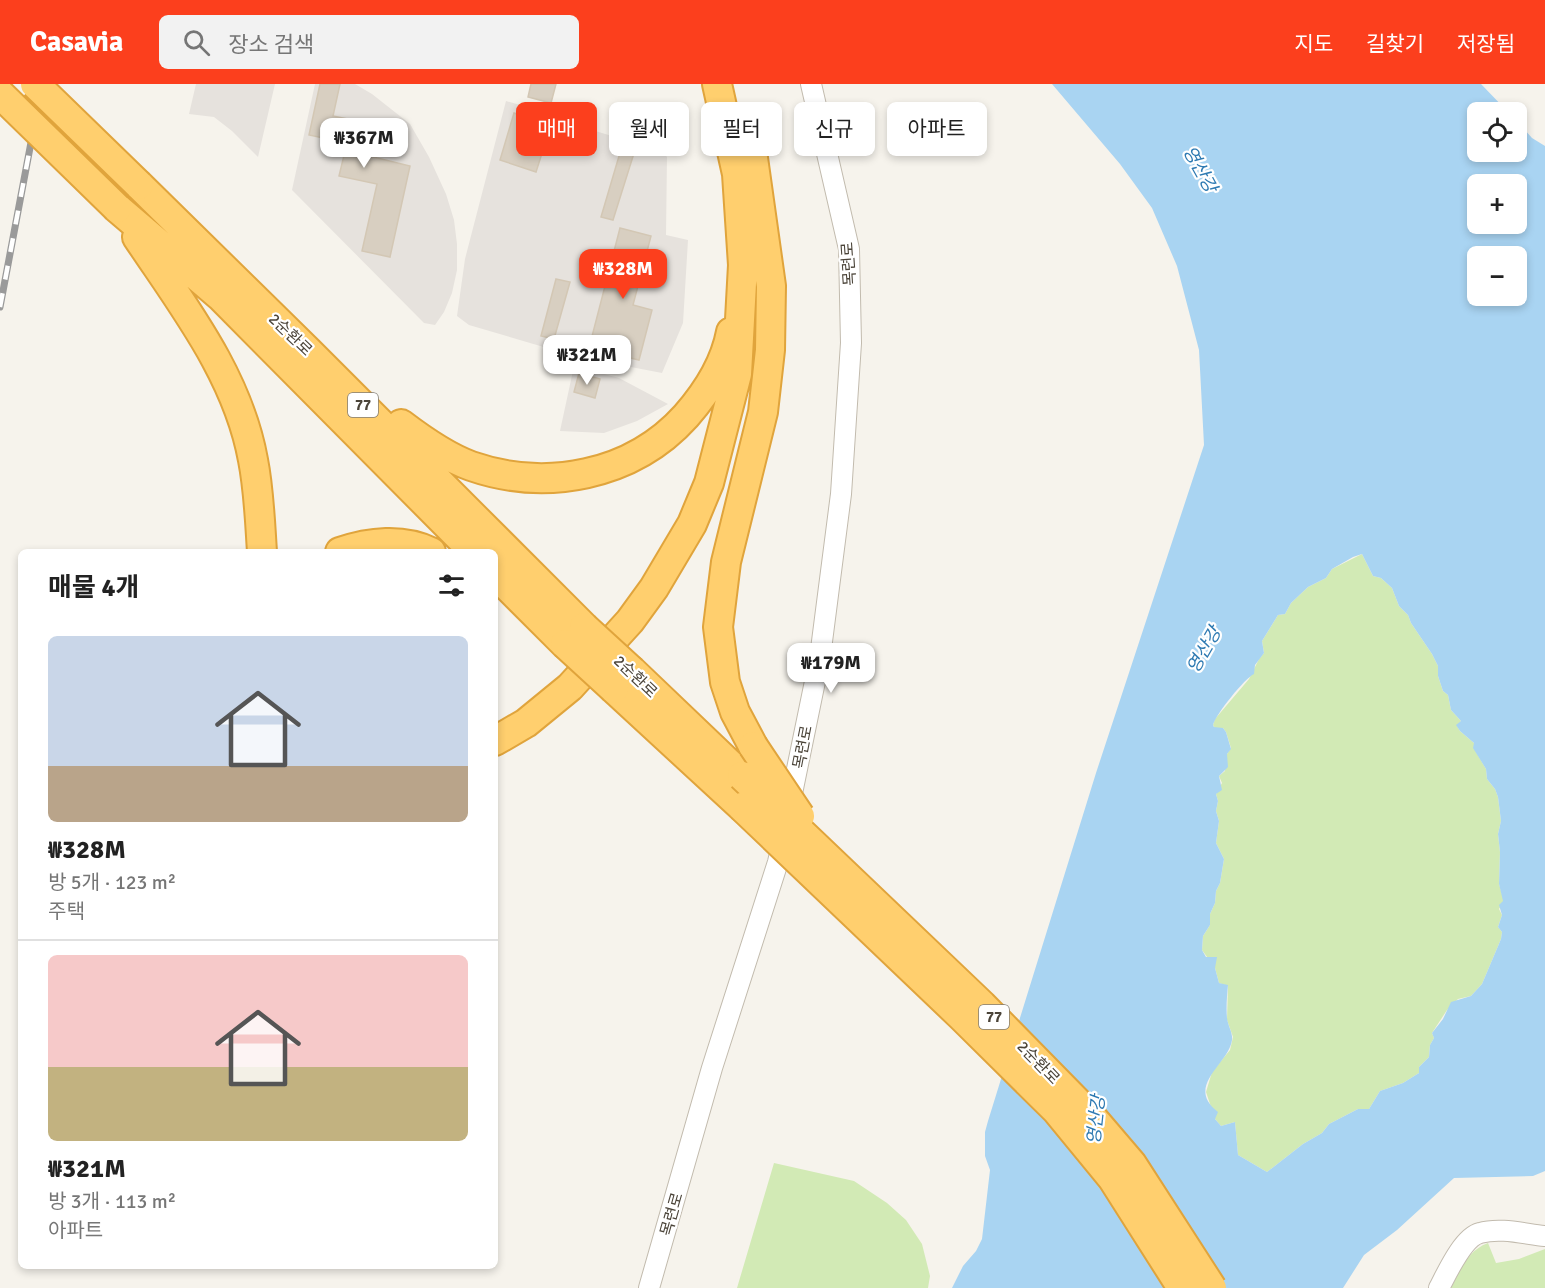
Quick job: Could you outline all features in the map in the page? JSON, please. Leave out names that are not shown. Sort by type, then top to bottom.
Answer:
[{"type":"highway","name":"2순환로","points":[[35,84],[309,352],[494,549]]},
{"type":"highway","points":[[498,739],[526,723],[561,694],[630,621],[654,588],[692,524],[712,473],[737,374],[743,265],[736,174],[717,84]]},
{"type":"highway","points":[[738,84],[755,170],[771,286],[770,350],[763,412],[726,562],[718,627],[725,682],[735,712],[753,746],[823,854]]},
{"type":"highway","name":"2순환로","points":[[0,94],[117,208],[220,296],[471,549]]},
{"type":"highway","points":[[117,208],[201,332],[224,375],[243,421],[253,460],[262,549]]},
{"type":"highway","points":[[498,754],[524,738],[585,688],[656,606],[676,578],[701,531],[726,467],[741,414],[754,339],[762,229]]},
{"type":"highway","points":[[309,352],[422,440],[470,465],[505,476],[532,479],[554,479],[589,473],[620,464],[672,432],[710,385],[728,347],[743,265]]},
{"type":"highway","points":[[349,549],[365,544],[391,542],[424,549]]},
{"type":"highway","name":"2순환로","points":[[498,553],[575,635],[623,680],[742,807],[1057,1111],[1112,1178],[1182,1288]]},
{"type":"highway","name":"2순환로","points":[[498,577],[530,609],[575,635]]},
{"type":"highway","points":[[498,592],[530,609]]},
{"type":"highway","name":"2순환로","points":[[623,680],[742,776],[982,1005],[1091,1116],[1132,1164],[1212,1288]]},
{"type":"street","name":"목련로","points":[[649,1288],[712,1068],[778,862],[820,657],[841,494],[851,343],[849,249],[811,84]]},
{"type":"street","points":[[1439,1288],[1459,1250],[1478,1233],[1498,1231],[1545,1236]]},
{"type":"shaded area","points":[[196,84],[275,84],[258,157],[214,117],[189,114]]},
{"type":"shaded area","points":[[315,84],[355,84],[372,94],[410,124],[429,157],[446,194],[454,220],[457,244],[457,270],[452,293],[444,312],[435,325],[424,323],[292,190]]},
{"type":"shaded area","points":[[506,101],[516,104],[516,156],[597,156],[597,132],[609,135],[609,156],[666,156],[666,235],[688,240],[683,323],[662,373],[574,356],[469,325],[457,316],[465,259]]},
{"type":"shaded area","points":[[574,366],[619,378],[668,404],[637,421],[604,433],[560,431]]},
{"type":"green space","points":[[1362,554],[1373,576],[1381,578],[1392,588],[1399,606],[1408,615],[1432,654],[1438,666],[1438,676],[1443,691],[1448,695],[1451,710],[1461,721],[1457,726],[1474,743],[1476,752],[1486,769],[1487,779],[1498,797],[1501,821],[1498,834],[1499,884],[1504,901],[1499,909],[1502,915],[1498,927],[1502,932],[1501,939],[1482,984],[1471,996],[1458,999],[1447,1010],[1432,1033],[1434,1038],[1430,1045],[1429,1057],[1419,1067],[1419,1073],[1403,1083],[1380,1091],[1369,1109],[1358,1109],[1329,1124],[1322,1133],[1303,1144],[1267,1172],[1238,1155],[1235,1122],[1221,1126],[1215,1119],[1206,1092],[1212,1072],[1230,1050],[1233,1037],[1227,1020],[1228,986],[1219,983],[1215,968],[1202,950],[1203,936],[1210,925],[1210,914],[1215,903],[1224,859],[1216,843],[1219,821],[1216,811],[1218,801],[1216,794],[1222,783],[1219,776],[1225,771],[1227,754],[1231,748],[1223,728],[1215,728],[1213,725],[1215,719],[1249,679],[1264,653],[1262,641],[1278,615],[1285,614],[1291,603],[1308,587],[1326,578],[1332,569]]},
{"type":"green space","points":[[774,1163],[854,1181],[887,1203],[906,1220],[922,1244],[930,1276],[928,1288],[737,1288]]},
{"type":"green space","points":[[1488,1243],[1496,1263],[1519,1259],[1545,1249],[1545,1288],[1451,1288],[1470,1256]]},
{"type":"water","name":"영산강","points":[[1052,84],[1481,84],[1498,102],[1467,102],[1467,162],[1527,162],[1527,132],[1545,146],[1545,1171],[1533,1176],[1454,1178],[1397,1230],[1364,1255],[1343,1288],[952,1288],[963,1266],[976,1251],[982,1239],[990,1170],[985,1156],[985,1132],[988,1121],[1096,773],[1204,445],[1199,350],[1177,266],[1152,208],[1120,164]],"holes":[[[1362,554],[1373,576],[1381,578],[1392,588],[1399,606],[1408,615],[1432,654],[1438,666],[1438,676],[1443,691],[1448,695],[1451,710],[1461,721],[1456,725],[1474,743],[1473,748],[1486,769],[1487,779],[1498,797],[1501,821],[1498,834],[1499,884],[1503,901],[1499,905],[1502,915],[1498,927],[1502,932],[1501,939],[1482,984],[1471,996],[1451,1002],[1443,1019],[1432,1033],[1434,1038],[1430,1045],[1429,1057],[1419,1067],[1419,1073],[1403,1083],[1380,1091],[1369,1109],[1358,1109],[1329,1124],[1322,1133],[1303,1144],[1267,1172],[1238,1155],[1235,1122],[1221,1126],[1215,1119],[1218,1112],[1205,1093],[1211,1075],[1224,1058],[1232,1040],[1227,1018],[1228,985],[1219,983],[1215,968],[1217,957],[1206,957],[1202,950],[1203,936],[1210,925],[1210,914],[1215,903],[1224,859],[1216,843],[1219,821],[1216,811],[1218,801],[1216,794],[1222,790],[1219,776],[1228,767],[1227,754],[1231,749],[1226,732],[1223,728],[1213,725],[1231,697],[1254,674],[1255,665],[1264,653],[1262,641],[1278,615],[1285,614],[1291,603],[1308,587],[1326,578],[1332,569]]]},
{"type":"building","points":[[320,84],[340,84],[333,116],[373,124],[368,144],[372,145],[369,156],[410,166],[390,257],[362,251],[377,184],[339,176],[347,143],[309,135]]},
{"type":"building","points":[[531,84],[556,84],[551,102],[528,97]]},
{"type":"building","points":[[514,113],[516,114],[516,156],[541,156],[536,172],[500,160]]},
{"type":"building","points":[[619,156],[633,156],[613,220],[601,217]]},
{"type":"building","points":[[620,228],[651,236],[633,305],[652,310],[639,360],[589,348]]},
{"type":"building","points":[[556,279],[570,282],[554,339],[541,336]]},
{"type":"building","points":[[579,373],[600,379],[595,398],[574,392]]},
{"type":"railway","points":[[0,307],[42,84]]}]
